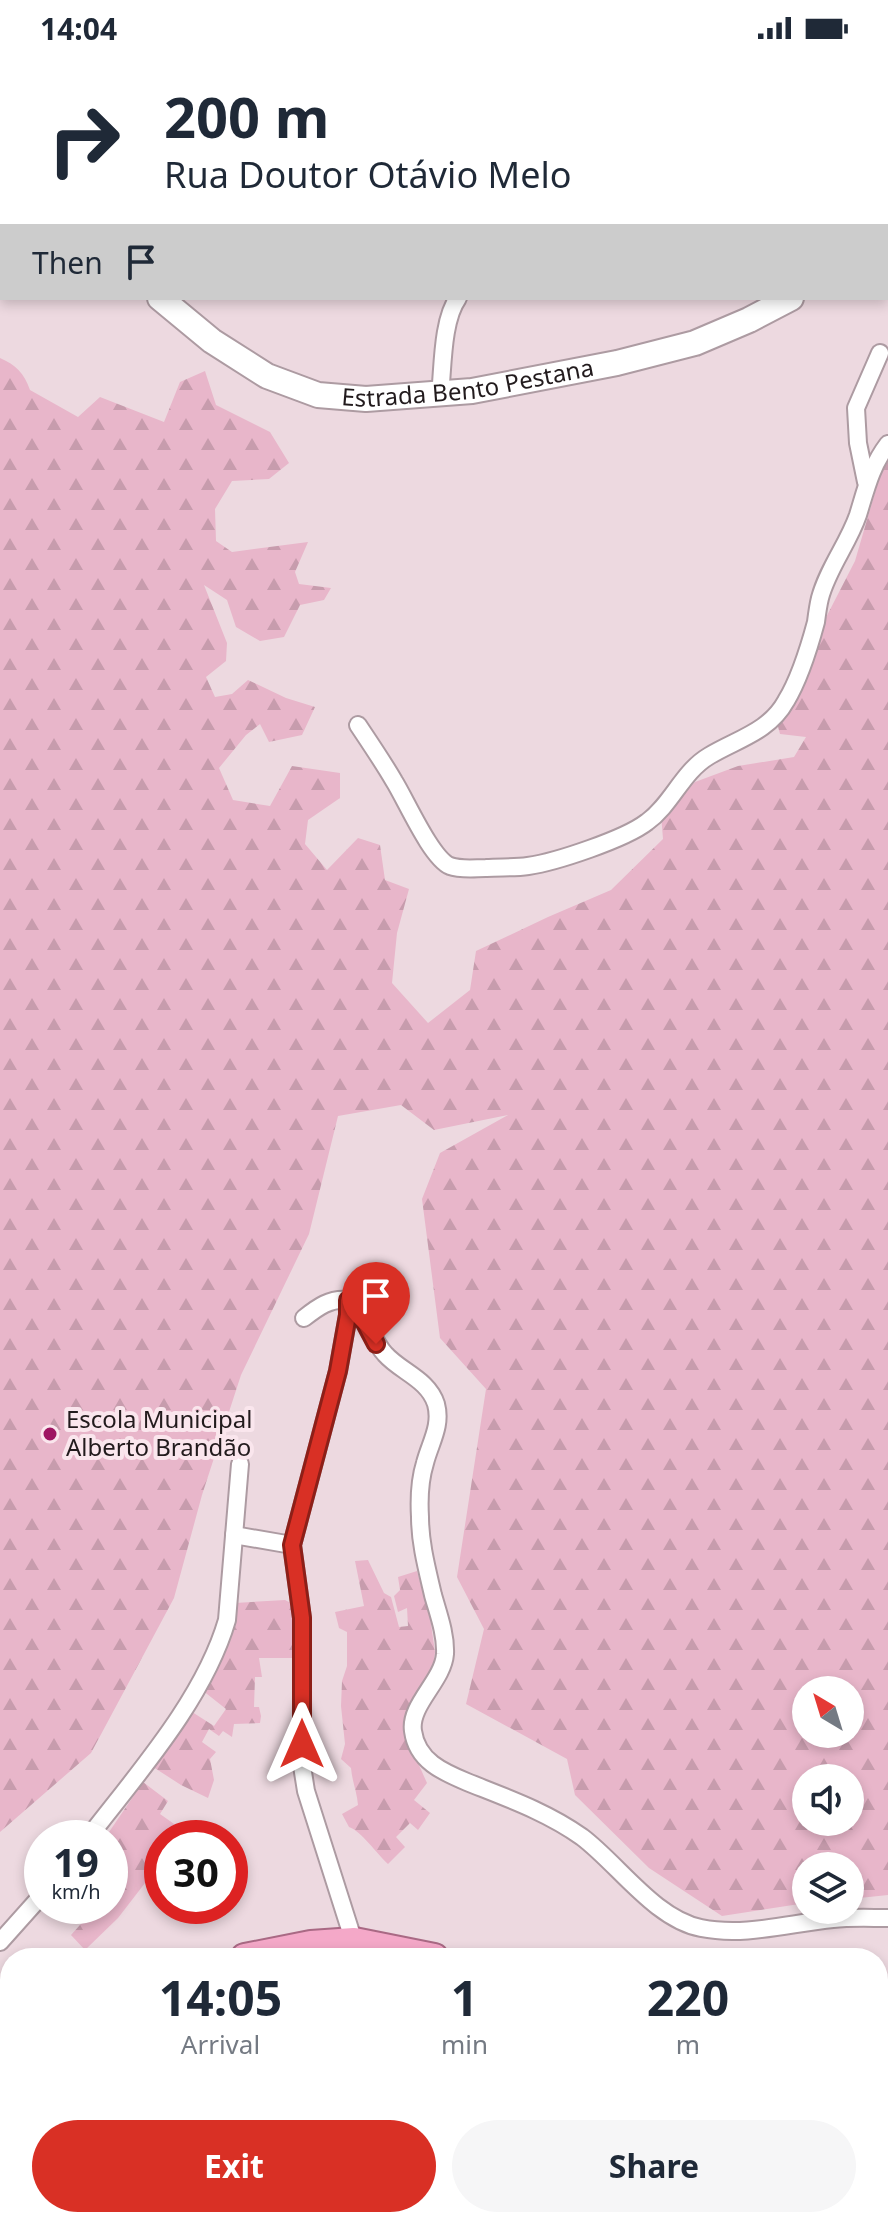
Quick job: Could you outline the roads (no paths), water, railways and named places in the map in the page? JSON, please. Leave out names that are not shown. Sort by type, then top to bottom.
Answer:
[{"type":"highway","points":[[296,1948],[354,1942],[384,1948]]},
{"type":"main road","name":"Estrada Bento Pestana","points":[[162,300],[212,341],[267,376],[318,395],[366,399],[440,395],[617,363],[695,343],[787,300]]},
{"type":"street","points":[[440,395],[446,334],[456,300]]},
{"type":"street","points":[[866,483],[858,443],[856,408],[880,353]]},
{"type":"street","points":[[358,725],[394,780],[429,844],[442,861],[452,867],[529,866],[580,852],[626,834],[648,822],[692,770],[708,757],[759,731],[777,716],[788,699],[804,657],[829,573],[857,518],[876,460],[888,444]]},
{"type":"street","points":[[304,1318],[320,1306],[337,1299],[348,1300],[356,1306],[376,1344],[392,1362],[415,1376],[435,1403],[437,1422],[433,1445],[424,1463],[419,1516],[445,1655],[441,1670],[415,1714],[413,1730],[420,1751],[430,1763],[444,1772],[539,1811],[582,1838],[639,1891],[677,1919],[697,1928],[721,1932],[770,1929],[834,1919],[888,1918]]},
{"type":"street","points":[[348,1300],[338,1371],[292,1545],[302,1618],[302,1766],[306,1791],[354,1942]]},
{"type":"street","points":[[101,1820],[174,1723],[212,1662],[227,1620],[240,1464]]},
{"type":"street","points":[[234,1535],[292,1545]]},
{"type":"street","points":[[0,1942],[24,1915]]},
{"type":"place","name":"Escola Municipal Alberto Brandão","points":[[50,1434]]}]
